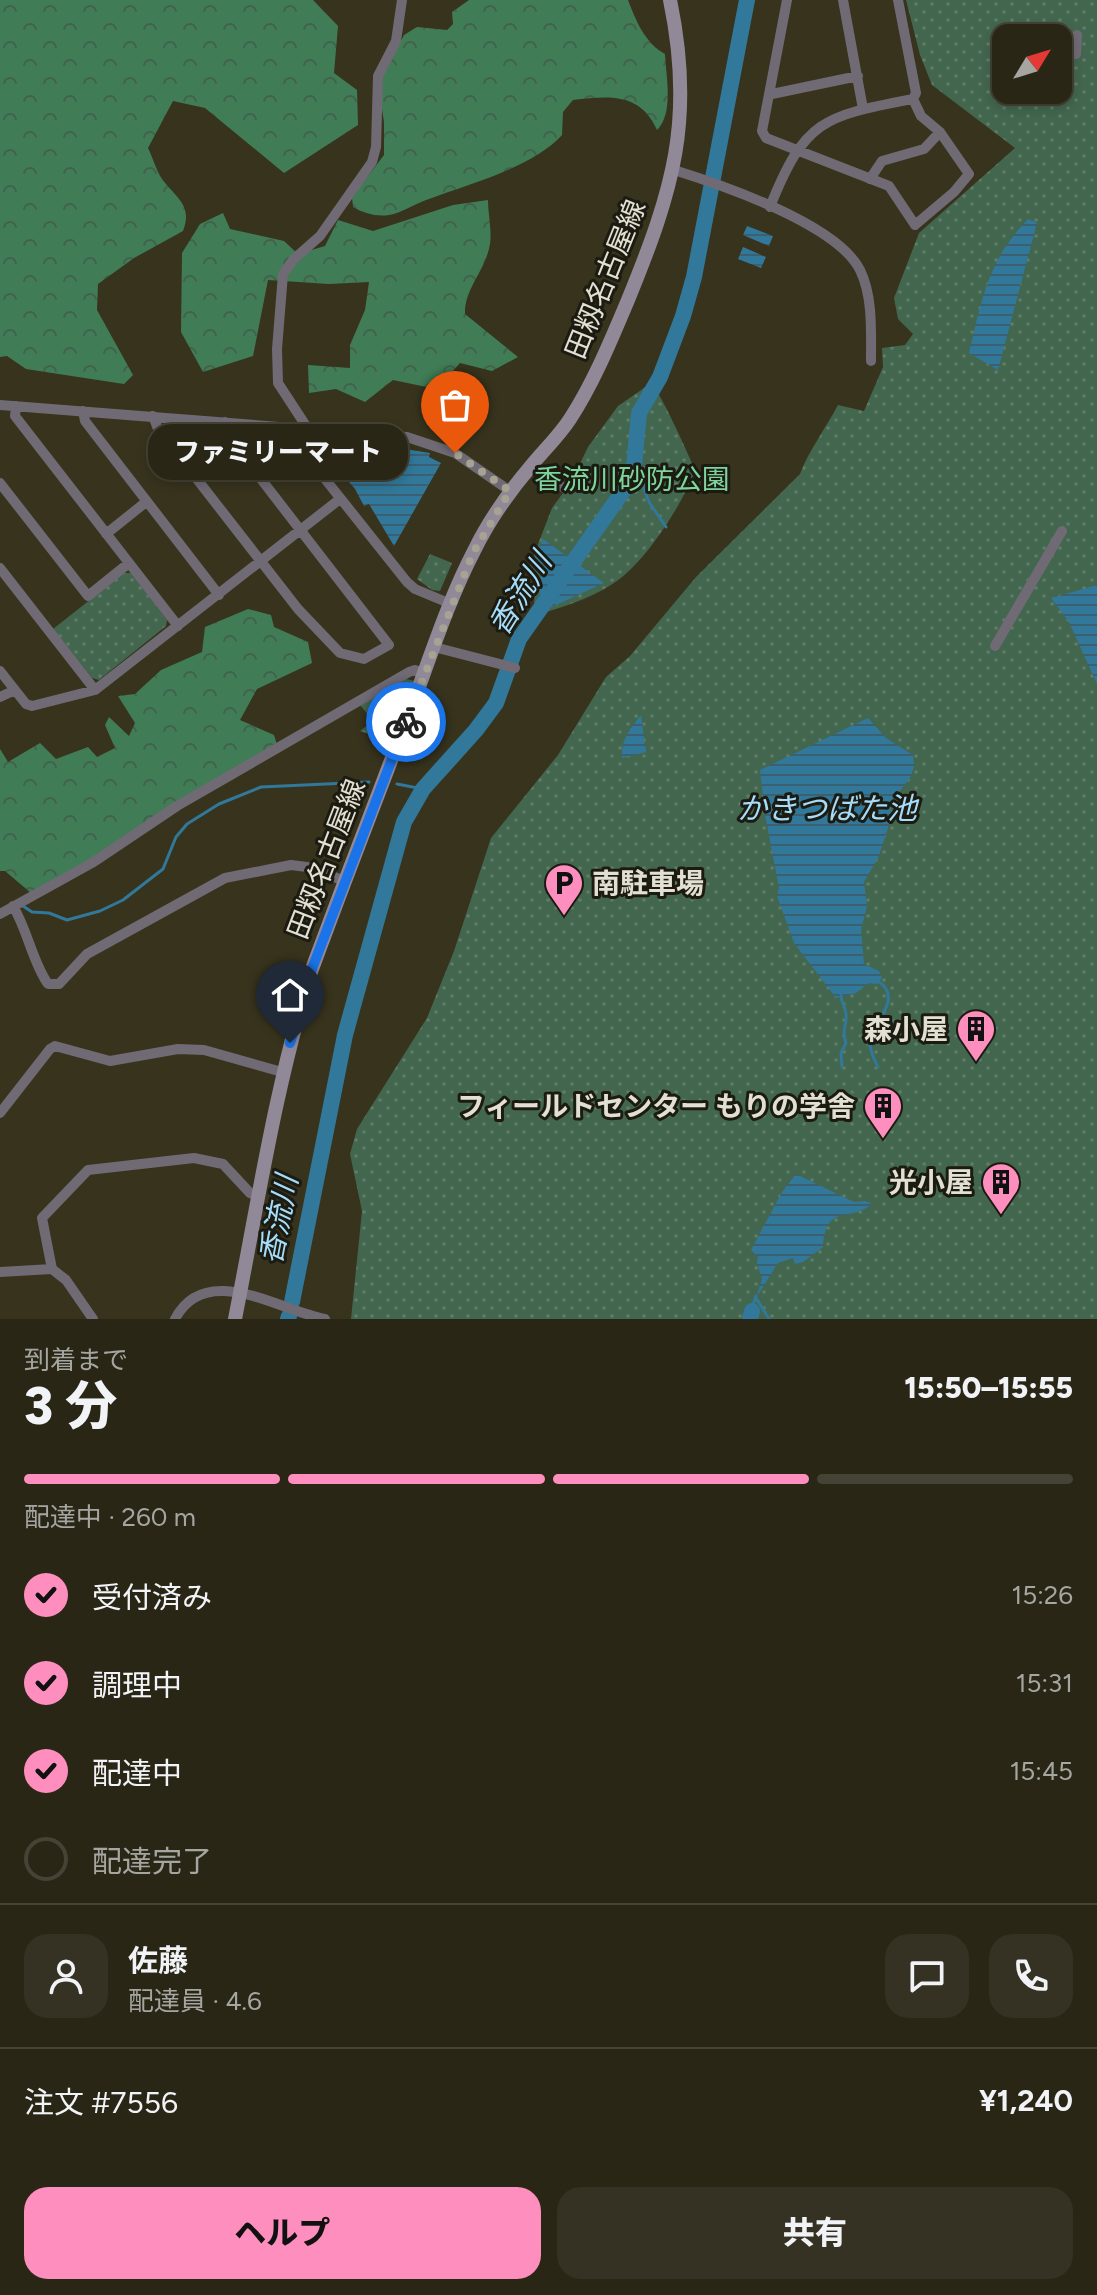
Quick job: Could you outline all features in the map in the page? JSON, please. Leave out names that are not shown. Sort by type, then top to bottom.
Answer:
[{"type":"main road","name":"田籾名古屋線","points":[[235,1319],[282,1072],[312,969],[434,647],[473,553],[510,491],[569,421],[609,345],[657,225],[674,170],[681,107],[681,67],[670,0]]},
{"type":"street","points":[[402,0],[396,41],[378,76],[376,147],[372,162],[320,236],[294,259],[283,274],[277,349],[278,383],[308,429],[306,455],[340,499],[407,582],[415,589],[451,604]]},
{"type":"street","points":[[787,0],[772,94],[762,131],[766,138],[889,186],[915,225],[954,192],[969,174],[940,132],[921,116],[913,99]]},
{"type":"street","points":[[843,0],[863,109]]},
{"type":"street","points":[[898,0],[916,93],[913,99]]},
{"type":"street","points":[[1076,54],[1077,35]]},
{"type":"street","points":[[772,94],[858,76]]},
{"type":"street","points":[[770,207],[796,150],[810,134],[835,117],[913,99]]},
{"type":"street","points":[[870,179],[882,161],[924,149],[940,132]]},
{"type":"street","points":[[674,170],[770,207],[824,233],[839,244],[861,271],[869,307],[871,361]]},
{"type":"street","points":[[0,405],[407,437],[430,443],[472,463],[510,491]]},
{"type":"street","points":[[16,406],[15,416],[178,626]]},
{"type":"street","points":[[83,411],[85,421],[219,595]]},
{"type":"street","points":[[153,416],[158,429],[298,609],[340,653],[364,659],[389,645],[224,431],[225,422]]},
{"type":"street","points":[[530,466],[566,489]]},
{"type":"street","points":[[0,483],[88,596],[129,563]]},
{"type":"street","points":[[0,671],[26,704],[32,706],[95,690],[340,499]]},
{"type":"street","points":[[106,534],[146,502]]},
{"type":"street","points":[[995,646],[1062,531]]},
{"type":"street","points":[[0,568],[95,690]]},
{"type":"street","points":[[434,647],[515,668]]},
{"type":"street","points":[[0,914],[92,863],[177,806],[409,672],[424,673]]},
{"type":"street","points":[[0,697],[15,690]]},
{"type":"street","points":[[13,906],[42,976],[48,984],[59,984],[87,954],[225,878],[291,865],[307,867],[345,881]]},
{"type":"street","points":[[0,1113],[55,1046],[110,1061],[178,1049],[204,1050],[282,1072]]},
{"type":"street","points":[[93,1319],[66,1280],[52,1269],[42,1218],[88,1170],[194,1158],[223,1164],[250,1193],[259,1197]]},
{"type":"street","points":[[0,1272],[52,1269]]},
{"type":"street","points":[[175,1319],[191,1299],[212,1291],[240,1292],[325,1319]]},
{"type":"green space","points":[[0,0],[313,0],[338,26],[334,73],[357,90],[358,125],[284,173],[205,108],[173,101],[148,148],[162,179],[184,208],[186,222],[183,231],[134,258],[98,284],[97,310],[133,375],[124,384],[26,369],[7,356],[0,357]]},
{"type":"green space","points":[[469,0],[628,0],[647,38],[665,54],[668,94],[662,123],[657,130],[642,109],[622,99],[573,100],[563,112],[562,135],[518,165],[394,214],[375,215],[353,207],[352,197],[384,155],[384,122],[378,84],[404,35],[417,27],[447,30],[453,24],[452,12]]},
{"type":"green space","points":[[906,0],[1097,0],[1097,1319],[351,1319],[362,1211],[350,1154],[357,1129],[427,1018],[454,951],[491,838],[558,755],[606,677],[630,656],[696,577],[800,474],[838,405],[864,411],[883,367],[882,348],[905,345],[913,334],[898,319],[894,298],[919,233],[1015,148],[932,85],[920,55]]},
{"type":"green space","points":[[488,200],[490,244],[468,296],[465,314],[518,357],[492,371],[460,363],[446,379],[480,403],[464,434],[443,421],[436,389],[393,380],[365,402],[336,389],[309,393],[308,365],[350,368],[350,345],[365,310],[369,282],[329,284],[268,280],[253,356],[203,372],[181,332],[182,253],[200,224],[223,213],[230,229],[284,241],[298,254],[325,246],[338,220],[373,231],[453,205]]},
{"type":"green space","name":"香流川砂防公園","points":[[647,386],[657,391],[695,470],[690,482],[658,536],[622,578],[579,601],[546,612],[534,603],[536,575],[528,570],[552,508],[571,482],[588,447],[618,406]]},
{"type":"green space","points":[[430,554],[452,563],[440,591],[432,590],[417,579]]},
{"type":"green space","points":[[124,573],[131,573],[167,620],[166,626],[99,680],[92,678],[53,629]]},
{"type":"green space","points":[[248,609],[271,615],[274,627],[308,642],[312,663],[257,689],[240,720],[274,735],[277,745],[31,893],[5,871],[0,871],[0,749],[8,762],[40,743],[56,759],[88,747],[97,757],[115,748],[105,725],[109,717],[129,736],[135,723],[118,696],[135,694],[161,670],[202,652],[205,627]]},
{"type":"green space","points":[[406,679],[415,681],[392,742],[360,731],[373,721],[360,705]]},
{"type":"water","points":[[1028,219],[1037,223],[998,370],[969,353],[995,265]]},
{"type":"water","points":[[747,226],[773,236],[769,246],[743,235]]},
{"type":"water","points":[[743,247],[766,257],[761,268],[738,259]]},
{"type":"water","points":[[386,446],[430,453],[429,457],[441,463],[394,546],[369,504],[364,506],[355,489],[325,454],[328,449]]},
{"type":"water","points":[[543,539],[604,583],[547,609],[539,602],[541,568],[538,571],[531,566]]},
{"type":"water","points":[[1097,585],[1097,684],[1069,622],[1051,598]]},
{"type":"water","points":[[641,715],[646,752],[622,758],[625,740]]},
{"type":"water","name":"かきつばた池","points":[[868,718],[886,738],[913,755],[914,767],[910,778],[892,800],[889,825],[878,858],[864,882],[867,906],[861,930],[864,964],[879,971],[882,978],[877,984],[869,983],[856,993],[836,998],[794,943],[777,896],[779,888],[760,770]]},
{"type":"water","points":[[796,1174],[854,1202],[872,1204],[834,1219],[825,1233],[823,1247],[803,1262],[795,1264],[793,1258],[778,1263],[756,1298],[762,1279],[758,1257],[751,1250],[782,1192]]},
{"type":"waterway","name":"香流川","points":[[292,1302],[345,1035],[404,822],[423,789],[496,703],[519,639],[633,477],[639,413],[660,377],[694,277],[747,0]]},
{"type":"waterway","points":[[634,461],[649,502],[666,527]]},
{"type":"waterway","points":[[23,906],[32,912],[49,913],[67,920],[100,911],[123,900],[163,869],[176,837],[187,824],[219,804],[261,787],[369,782]]},
{"type":"waterway","points":[[397,784],[423,789]]},
{"type":"waterway","points":[[878,981],[885,988],[888,1003],[870,1043],[878,1067]]},
{"type":"waterway","points":[[841,995],[846,1012],[842,1067]]},
{"type":"waterway","points":[[752,1308],[756,1296]]},
{"type":"waterway","points":[[756,1298],[769,1319]]},
{"type":"waterway","points":[[750,1319],[752,1311]]},
{"type":"way so far","points":[[406,722],[473,553],[510,491],[455,453]]},
{"type":"place","name":"ファミリーマート","points":[[455,453]]},
{"type":"place","name":"南駐車場","points":[[564,917]]},
{"type":"place","name":"森小屋","points":[[976,1063]]},
{"type":"place","name":"フィールドセンター もりの学舎","points":[[883,1140]]},
{"type":"place","name":"光小屋","points":[[1001,1216]]},
{"type":"route","points":[[290,1043],[312,969],[406,722]]}]
